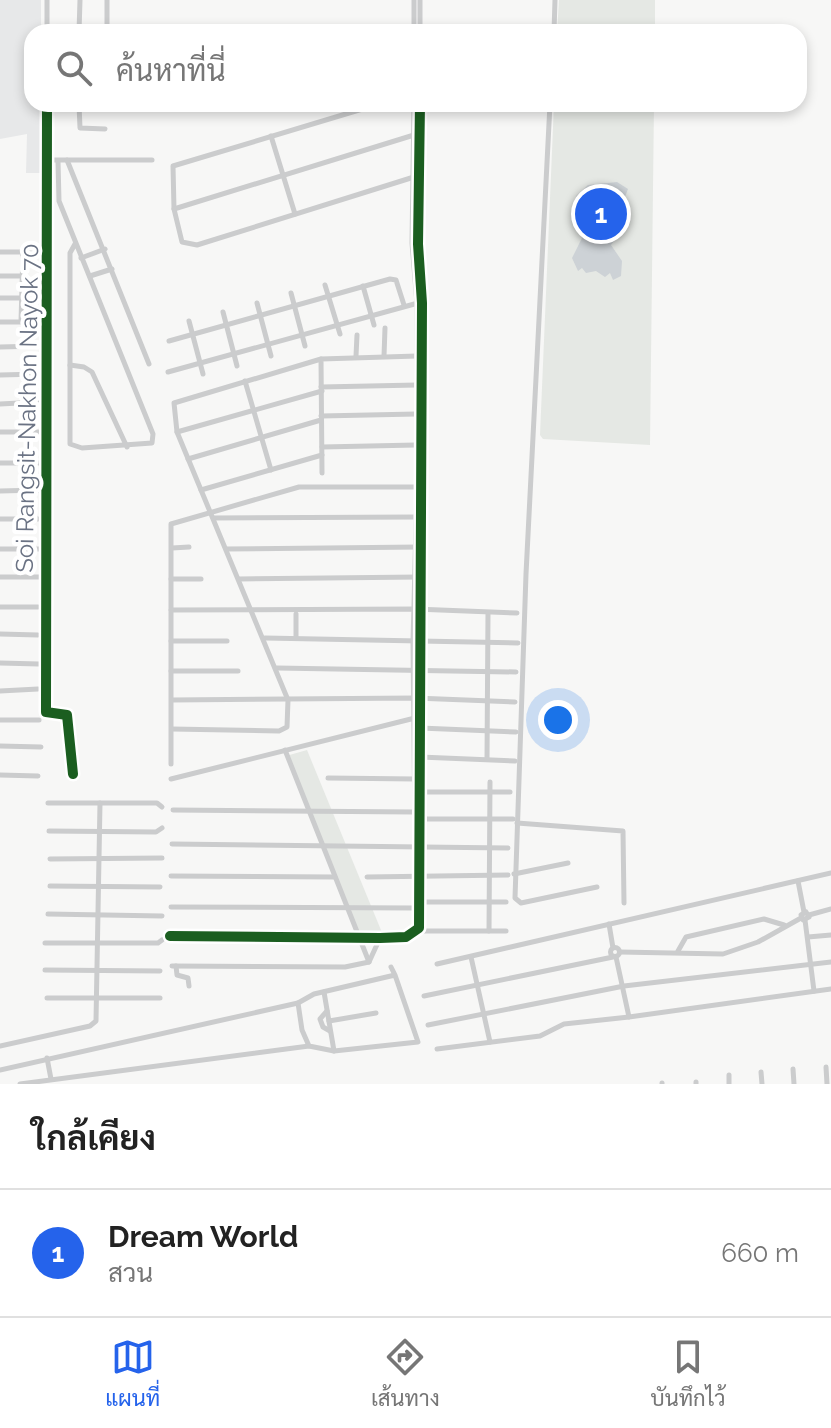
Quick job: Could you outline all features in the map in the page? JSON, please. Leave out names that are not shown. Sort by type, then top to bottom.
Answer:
[{"type":"street","points":[[47,0],[47,24]]},
{"type":"street","points":[[79,24],[80,0]]},
{"type":"street","points":[[107,0],[107,24]]},
{"type":"street","points":[[414,0],[414,24]]},
{"type":"street","points":[[420,0],[420,24]]},
{"type":"street","points":[[554,24],[555,0]]},
{"type":"street","name":"Soi Rangsit-Nakhon Nayok 70","points":[[47,112],[50,160],[46,712],[67,715],[73,774]]},
{"type":"street","points":[[79,112],[80,128],[105,129]]},
{"type":"street","points":[[352,112],[173,166],[174,209],[182,242],[192,246],[416,177]]},
{"type":"street","points":[[416,931],[416,642],[422,488],[418,445],[420,303],[412,243],[417,112]]},
{"type":"street","points":[[550,112],[511,874],[517,902],[597,887]]},
{"type":"street","points":[[174,209],[416,135]]},
{"type":"street","points":[[271,136],[295,214]]},
{"type":"street","points":[[50,160],[152,160]]},
{"type":"street","points":[[67,160],[149,364]]},
{"type":"street","points":[[58,161],[59,201],[153,437],[152,443],[82,448],[70,444],[70,253],[75,244]]},
{"type":"street","points":[[81,258],[105,249]]},
{"type":"street","points":[[0,252],[40,252]]},
{"type":"street","points":[[21,322],[23,252]]},
{"type":"street","points":[[90,276],[112,269]]},
{"type":"street","points":[[0,276],[22,276]]},
{"type":"street","points":[[169,341],[394,279],[404,305]]},
{"type":"street","points":[[325,285],[340,334]]},
{"type":"street","points":[[363,286],[374,325]]},
{"type":"street","points":[[291,293],[305,346]]},
{"type":"street","points":[[0,298],[21,298]]},
{"type":"street","points":[[257,303],[271,356]]},
{"type":"street","points":[[168,372],[420,303]]},
{"type":"street","points":[[223,312],[237,366]]},
{"type":"street","points":[[189,321],[203,374]]},
{"type":"street","points":[[0,322],[36,322]]},
{"type":"street","points":[[384,356],[385,328]]},
{"type":"street","points":[[356,356],[357,335]]},
{"type":"street","points":[[0,347],[40,346]]},
{"type":"street","points":[[172,729],[284,730],[288,722],[288,700],[277,668],[177,432],[173,416],[177,401],[321,359],[419,356]]},
{"type":"street","points":[[321,359],[322,473]]},
{"type":"street","points":[[70,365],[92,372],[127,447]]},
{"type":"street","points":[[0,375],[39,374]]},
{"type":"street","points":[[245,381],[271,470]]},
{"type":"street","points":[[177,432],[322,389],[419,385]]},
{"type":"street","points":[[0,404],[38,402]]},
{"type":"street","points":[[188,459],[321,418],[419,414]]},
{"type":"street","points":[[0,432],[39,432]]},
{"type":"street","points":[[322,447],[418,445]]},
{"type":"street","points":[[201,490],[322,455]]},
{"type":"street","points":[[0,463],[40,463]]},
{"type":"street","points":[[171,764],[171,530],[175,521],[212,515],[299,487],[422,488]]},
{"type":"street","points":[[0,491],[39,490]]},
{"type":"street","points":[[212,515],[419,516]]},
{"type":"street","points":[[0,519],[38,519]]},
{"type":"street","points":[[172,548],[189,547]]},
{"type":"street","points":[[226,549],[418,547]]},
{"type":"street","points":[[0,549],[39,549]]},
{"type":"street","points":[[0,577],[39,577]]},
{"type":"street","points":[[239,579],[418,577]]},
{"type":"street","points":[[171,579],[201,579]]},
{"type":"street","points":[[0,607],[38,607]]},
{"type":"street","points":[[171,610],[418,609],[517,613]]},
{"type":"street","points":[[487,759],[488,613]]},
{"type":"street","points":[[296,614],[296,638]]},
{"type":"street","points":[[0,634],[38,635]]},
{"type":"street","points":[[265,638],[518,643]]},
{"type":"street","points":[[171,641],[227,641]]},
{"type":"street","points":[[0,663],[39,664]]},
{"type":"street","points":[[277,668],[516,672]]},
{"type":"street","points":[[171,671],[238,671]]},
{"type":"street","points":[[0,691],[38,689]]},
{"type":"street","points":[[172,700],[417,698],[515,702]]},
{"type":"street","points":[[417,718],[420,728],[417,779]]},
{"type":"street","points":[[171,779],[417,718]]},
{"type":"street","points":[[0,720],[39,720]]},
{"type":"street","points":[[420,728],[516,732]]},
{"type":"street","points":[[0,746],[41,747]]},
{"type":"street","points":[[285,750],[369,962]]},
{"type":"street","points":[[420,757],[515,761]]},
{"type":"street","points":[[0,775],[38,776]]},
{"type":"street","points":[[328,778],[417,779]]},
{"type":"street","points":[[489,931],[490,782]]},
{"type":"street","points":[[417,792],[510,792]]},
{"type":"street","points":[[48,803],[157,803],[162,807]]},
{"type":"street","points":[[0,1046],[90,1026],[97,1018],[100,803]]},
{"type":"street","points":[[173,810],[309,810],[417,815],[623,831],[624,903]]},
{"type":"street","points":[[49,831],[156,832],[162,828]]},
{"type":"street","points":[[172,844],[508,848]]},
{"type":"street","points":[[50,859],[162,858]]},
{"type":"street","points":[[367,877],[511,874],[568,863]]},
{"type":"street","points":[[437,964],[831,873]]},
{"type":"street","points":[[171,876],[335,877]]},
{"type":"street","points":[[798,881],[814,991]]},
{"type":"street","points":[[50,886],[160,887]]},
{"type":"street","points":[[171,907],[347,908],[506,902]]},
{"type":"street","points":[[424,996],[616,955],[732,952],[758,942],[784,925],[831,909]]},
{"type":"street","points":[[48,914],[162,916]]},
{"type":"street","points":[[678,951],[686,937],[764,919],[784,925]]},
{"type":"street","points":[[609,924],[629,1017]]},
{"type":"street","points":[[170,936],[380,938],[406,937],[416,931],[506,931]]},
{"type":"street","points":[[808,937],[831,935]]},
{"type":"street","points":[[369,962],[380,938]]},
{"type":"street","points":[[45,943],[158,943],[162,940]]},
{"type":"street","points":[[471,957],[490,1042]]},
{"type":"street","points":[[176,987],[174,966],[345,967],[369,962]]},
{"type":"street","points":[[428,1025],[624,986],[831,962]]},
{"type":"street","points":[[20,1084],[309,1046],[334,1051],[418,1042],[391,967]]},
{"type":"street","points":[[45,970],[160,971]]},
{"type":"street","points":[[177,975],[188,978],[189,986]]},
{"type":"street","points":[[0,1070],[298,1003],[324,992],[395,975]]},
{"type":"street","points":[[437,1049],[543,1036],[564,1024],[831,989]]},
{"type":"street","points":[[324,992],[334,1051]]},
{"type":"street","points":[[47,998],[160,998]]},
{"type":"street","points":[[298,1003],[302,1030],[309,1046]]},
{"type":"street","points":[[327,1011],[320,1019],[323,1027],[331,1032]]},
{"type":"street","points":[[329,1021],[376,1013]]},
{"type":"street","points":[[47,1058],[51,1079]]},
{"type":"street","points":[[826,1067],[827,1084]]},
{"type":"street","points":[[793,1069],[794,1084]]},
{"type":"street","points":[[761,1072],[762,1084]]},
{"type":"street","points":[[729,1075],[729,1084]]},
{"type":"shaded area","points":[[0,0],[41,0],[41,24],[24,24],[24,112],[41,112],[41,173],[26,173],[27,134],[0,139]]},
{"type":"shaded area","points":[[559,0],[655,0],[655,24],[558,24]]},
{"type":"shaded area","points":[[554,112],[654,112],[650,445],[543,439],[540,435]]},
{"type":"shaded area","points":[[617,182],[628,189],[620,210],[627,223],[611,245],[622,261],[621,276],[613,280],[610,273],[605,277],[596,271],[586,273],[582,268],[578,271],[572,258],[582,238],[575,218],[576,196],[588,185]]},
{"type":"shaded area","points":[[307,750],[383,935],[357,936],[286,756]]},
{"type":"cycle path","points":[[47,112],[46,712],[67,715],[73,774]]},
{"type":"cycle path","points":[[170,936],[380,938],[406,937],[419,928],[420,112]]},
{"type":"place","name":"Dream World","points":[[601,214]]}]
